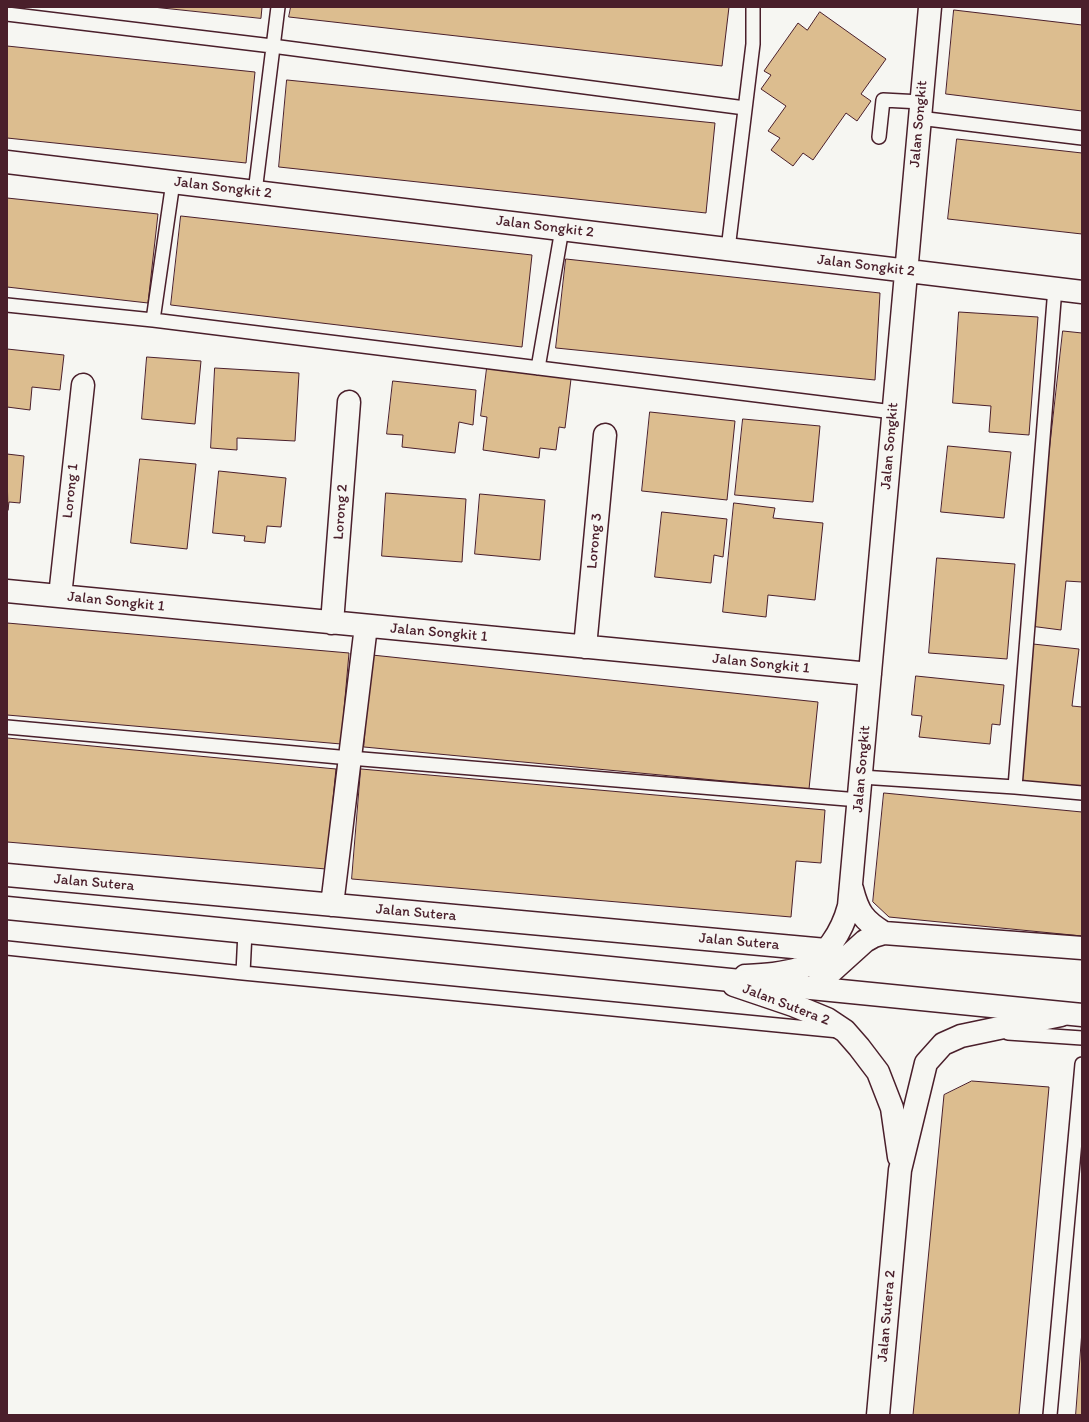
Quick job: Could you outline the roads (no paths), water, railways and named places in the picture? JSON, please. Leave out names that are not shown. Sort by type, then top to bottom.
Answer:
[{"type":"street","name":"Jalan Songkit","points":[[716,979],[769,974],[800,968],[812,962],[826,950],[840,932],[849,906],[930,7]]},
{"type":"street","name":"Jalan Songkit 2","points":[[7,162],[1082,292]]},
{"type":"street","name":"Lorong 1","points":[[60,596],[82,385]]},
{"type":"street","name":"Lorong 2","points":[[332,622],[350,402]]},
{"type":"street","name":"Lorong 3","points":[[585,646],[605,435]]},
{"type":"street","name":"Jalan Songkit 1","points":[[7,591],[870,674]]},
{"type":"street","points":[[332,905],[366,626]]},
{"type":"street","name":"Jalan Sutera","points":[[7,875],[826,950]]},
{"type":"street","name":"Jalan Songkit","points":[[852,886],[856,905],[862,915],[872,926],[884,933]]},
{"type":"street","points":[[7,908],[1074,1015]]},
{"type":"street","points":[[813,988],[865,941],[884,933],[1082,948]]},
{"type":"street","name":"Jalan Sutera 2","points":[[716,979],[800,1008],[827,1019],[845,1031],[878,1072],[892,1108],[900,1170]]},
{"type":"street","name":"Jalan Sutera 2","points":[[878,1415],[900,1170],[926,1063],[943,1044],[961,1036],[1074,1015]]},
{"type":"lane","points":[[255,192],[278,7]]},
{"type":"lane","points":[[728,249],[753,44],[753,7]]},
{"type":"lane","points":[[7,14],[272,46],[745,108]]},
{"type":"lane","points":[[879,137],[883,100],[920,110],[1082,138]]},
{"type":"lane","points":[[153,320],[173,182]]},
{"type":"lane","points":[[538,368],[562,229]]},
{"type":"lane","points":[[1015,787],[1055,288]]},
{"type":"lane","points":[[7,305],[153,320],[894,412]]},
{"type":"lane","points":[[7,727],[350,758],[859,800]]},
{"type":"lane","points":[[861,777],[1082,793]]},
{"type":"lane","points":[[243,973],[245,932]]},
{"type":"lane","points":[[7,948],[243,973],[845,1031]]},
{"type":"lane","points":[[982,1031],[1082,1038]]},
{"type":"lane","points":[[1050,1415],[1082,1064]]}]
